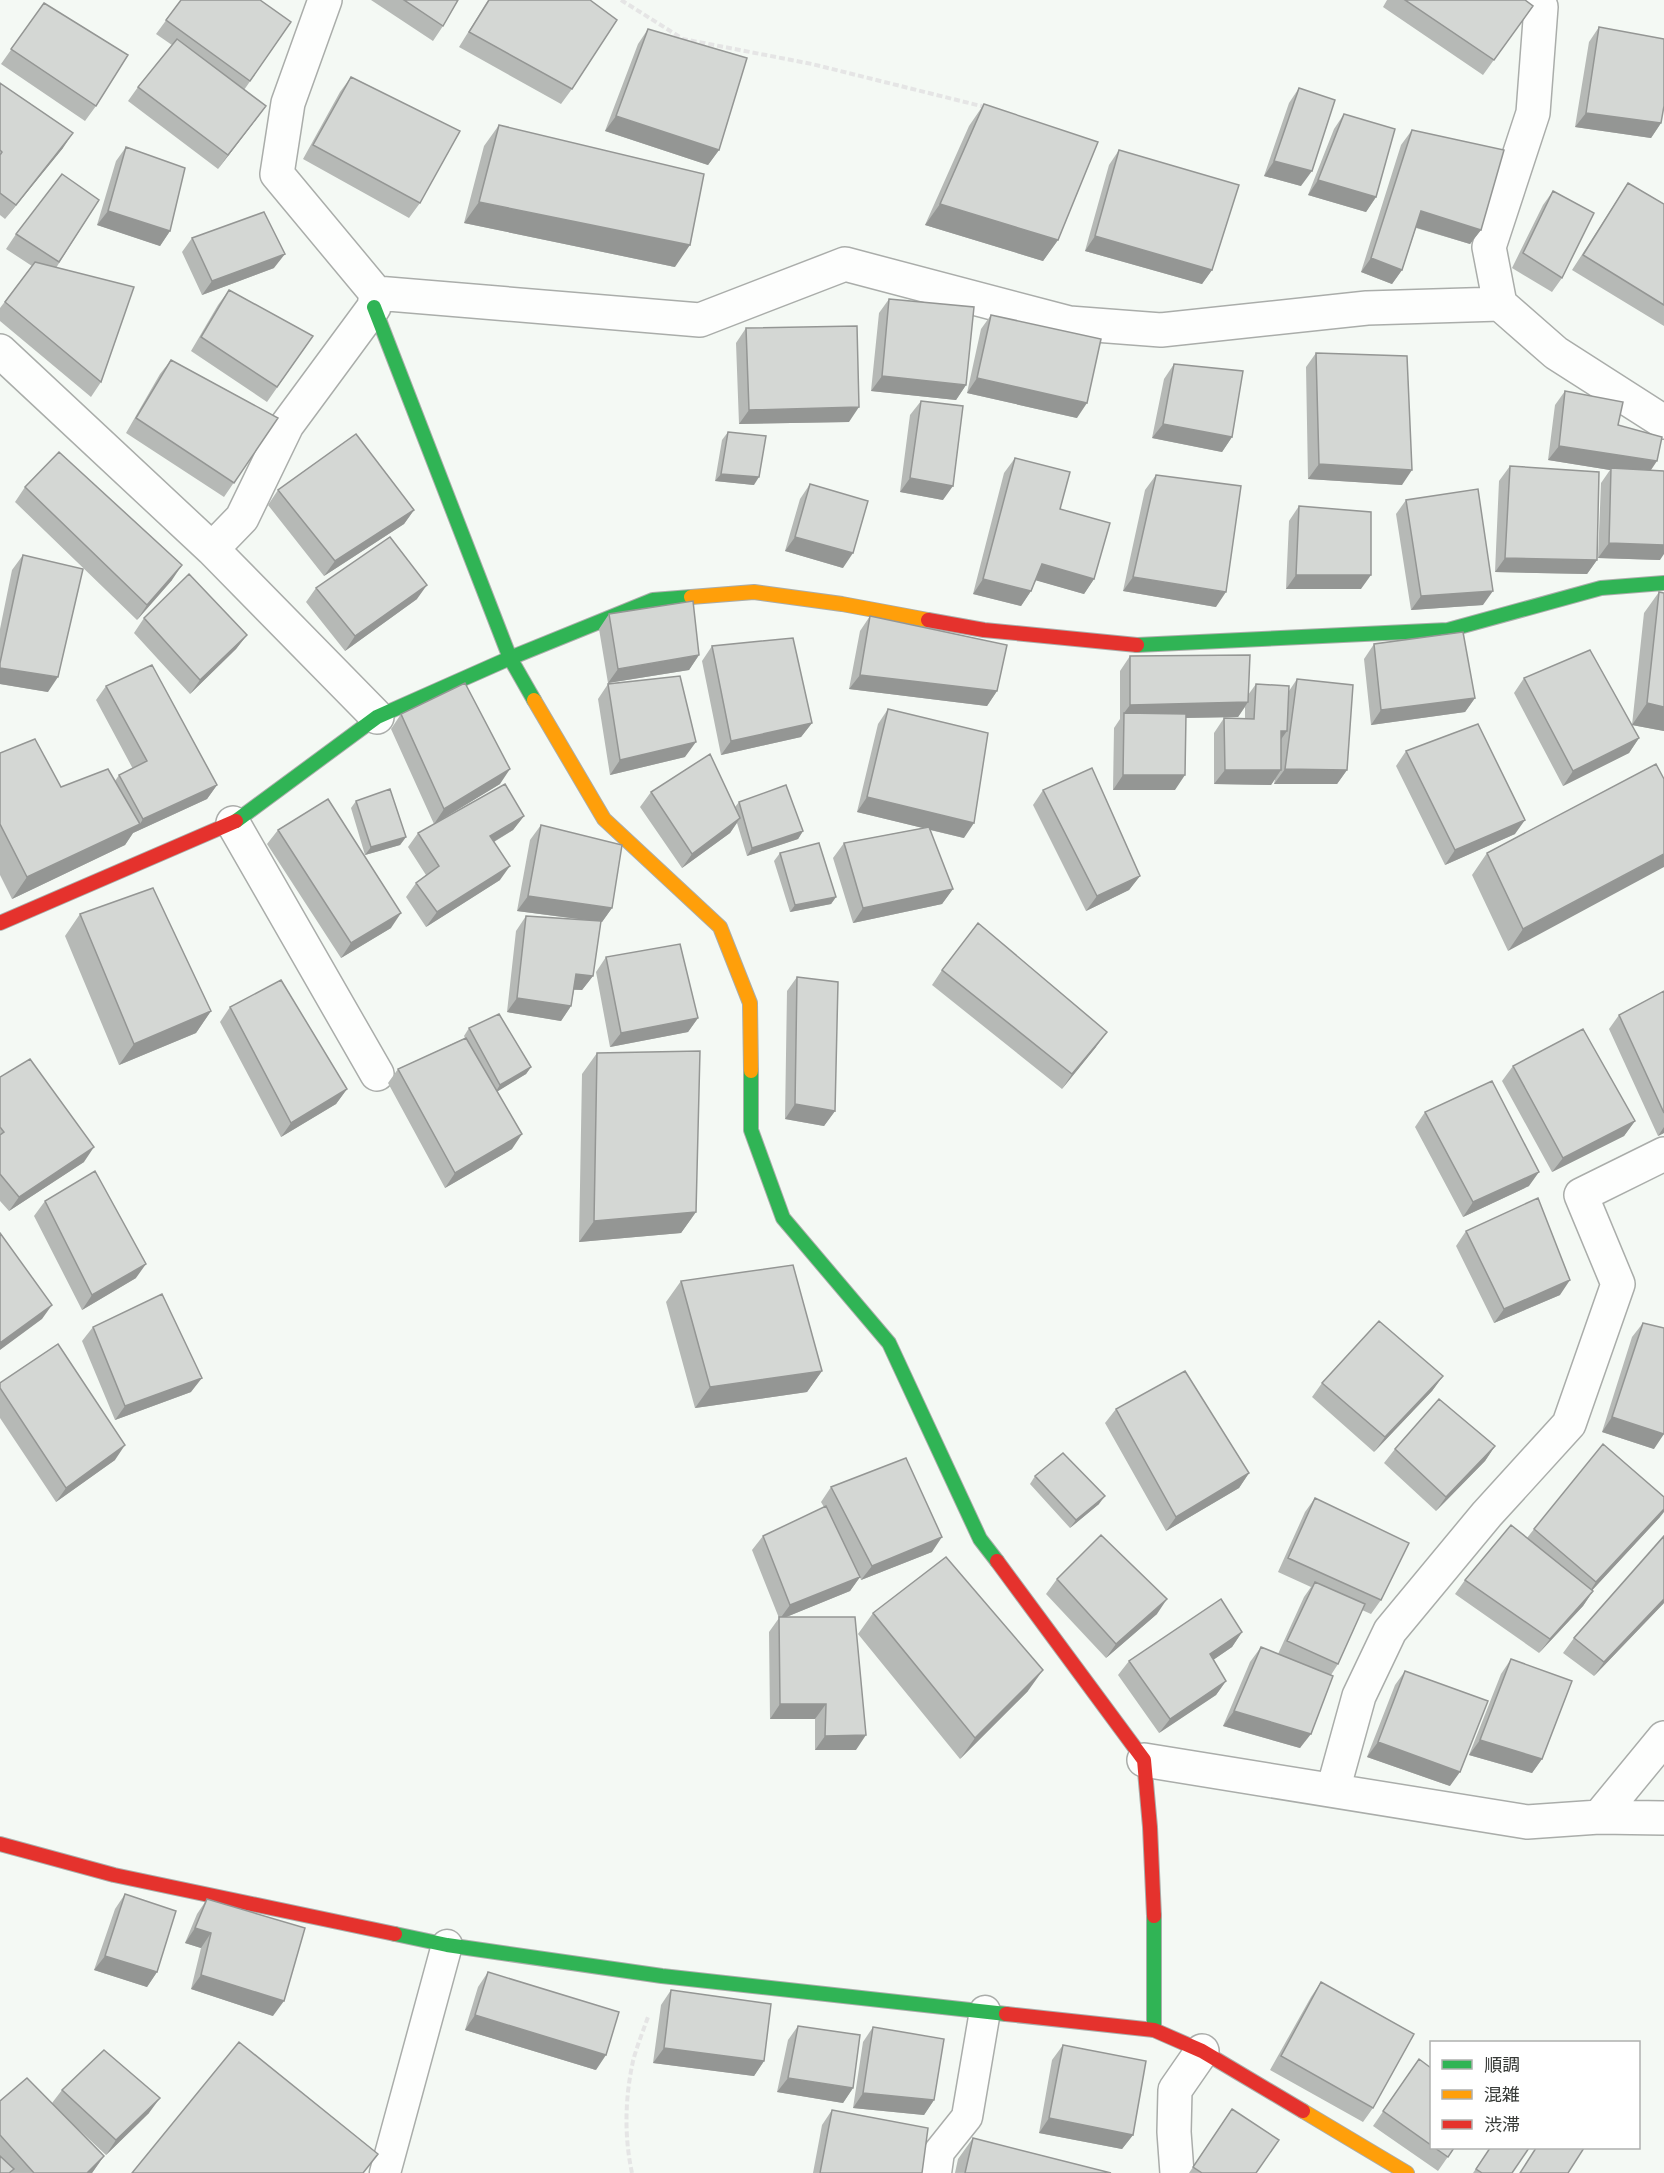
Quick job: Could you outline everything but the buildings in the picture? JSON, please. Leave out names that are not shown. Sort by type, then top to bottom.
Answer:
[{"type":"street","points":[[326,0],[288,104],[277,174],[375,300],[510,658],[604,819],[720,927],[750,1003],[752,1130],[783,1218],[889,1343],[980,1539],[1144,1760],[1149,1797],[1154,1940],[1154,2030]]},
{"type":"street","points":[[1534,0],[1541,7],[1533,113],[1489,246],[1500,304],[1556,353],[1664,423]]},
{"type":"street","points":[[375,300],[700,320],[846,264],[1069,323],[1161,330],[1367,308],[1500,304]]},
{"type":"street","points":[[212,549],[242,518],[287,426],[375,300]]},
{"type":"street","points":[[0,351],[212,549],[377,717]]},
{"type":"street","points":[[0,923],[233,823],[377,717],[510,658],[653,600],[754,592],[842,603],[984,630],[1137,645],[1448,630],[1601,588],[1664,583]]},
{"type":"street","points":[[233,823],[377,1074]]},
{"type":"street","points":[[1333,1790],[1359,1696],[1390,1631],[1487,1514],[1569,1424],[1618,1284],[1581,1195],[1664,1154]]},
{"type":"street","points":[[1599,1816],[1664,1738]]},
{"type":"street","points":[[1144,1760],[1527,1822],[1599,1816],[1664,1818]]},
{"type":"street","points":[[0,1844],[114,1875],[447,1945],[662,1976],[1154,2030],[1202,2050],[1407,2173]]},
{"type":"street","points":[[1177,2173],[1174,2132],[1175,2090],[1202,2050]]},
{"type":"lane","points":[[385,2173],[447,1945]]},
{"type":"lane","points":[[936,2173],[939,2152],[967,2117],[986,2011]]},
{"type":"path","points":[[621,0],[683,39],[812,64],[993,110]]},
{"type":"path","points":[[632,2173],[627,2147],[626,2118],[633,2061],[662,1976]]},
{"type":"traffic: fast","points":[[374,307],[510,658],[534,700]]},
{"type":"traffic: fast","points":[[1137,645],[1448,630],[1601,588],[1664,583]]},
{"type":"traffic: fast","points":[[236,821],[377,717],[510,658],[653,600],[691,597]]},
{"type":"traffic: fast","points":[[751,1071],[751,1130],[783,1218],[889,1343],[980,1539],[997,1561]]},
{"type":"traffic: fast","points":[[1154,1916],[1154,2030]]},
{"type":"traffic: fast","points":[[395,1934],[447,1945],[662,1976],[1006,2014]]},
{"type":"traffic: slow","points":[[691,597],[754,592],[842,604],[928,620]]},
{"type":"traffic: slow","points":[[534,700],[604,819],[720,927],[750,1003],[751,1071]]},
{"type":"traffic: slow","points":[[1303,2111],[1407,2173]]},
{"type":"traffic: jam","points":[[928,620],[984,630],[1137,645]]},
{"type":"traffic: jam","points":[[0,923],[236,821]]},
{"type":"traffic: jam","points":[[997,1561],[1144,1760],[1154,1916]]},
{"type":"traffic: jam","points":[[0,1844],[114,1875],[395,1934]]},
{"type":"traffic: jam","points":[[1006,2014],[1154,2030],[1202,2051],[1303,2111]]}]
